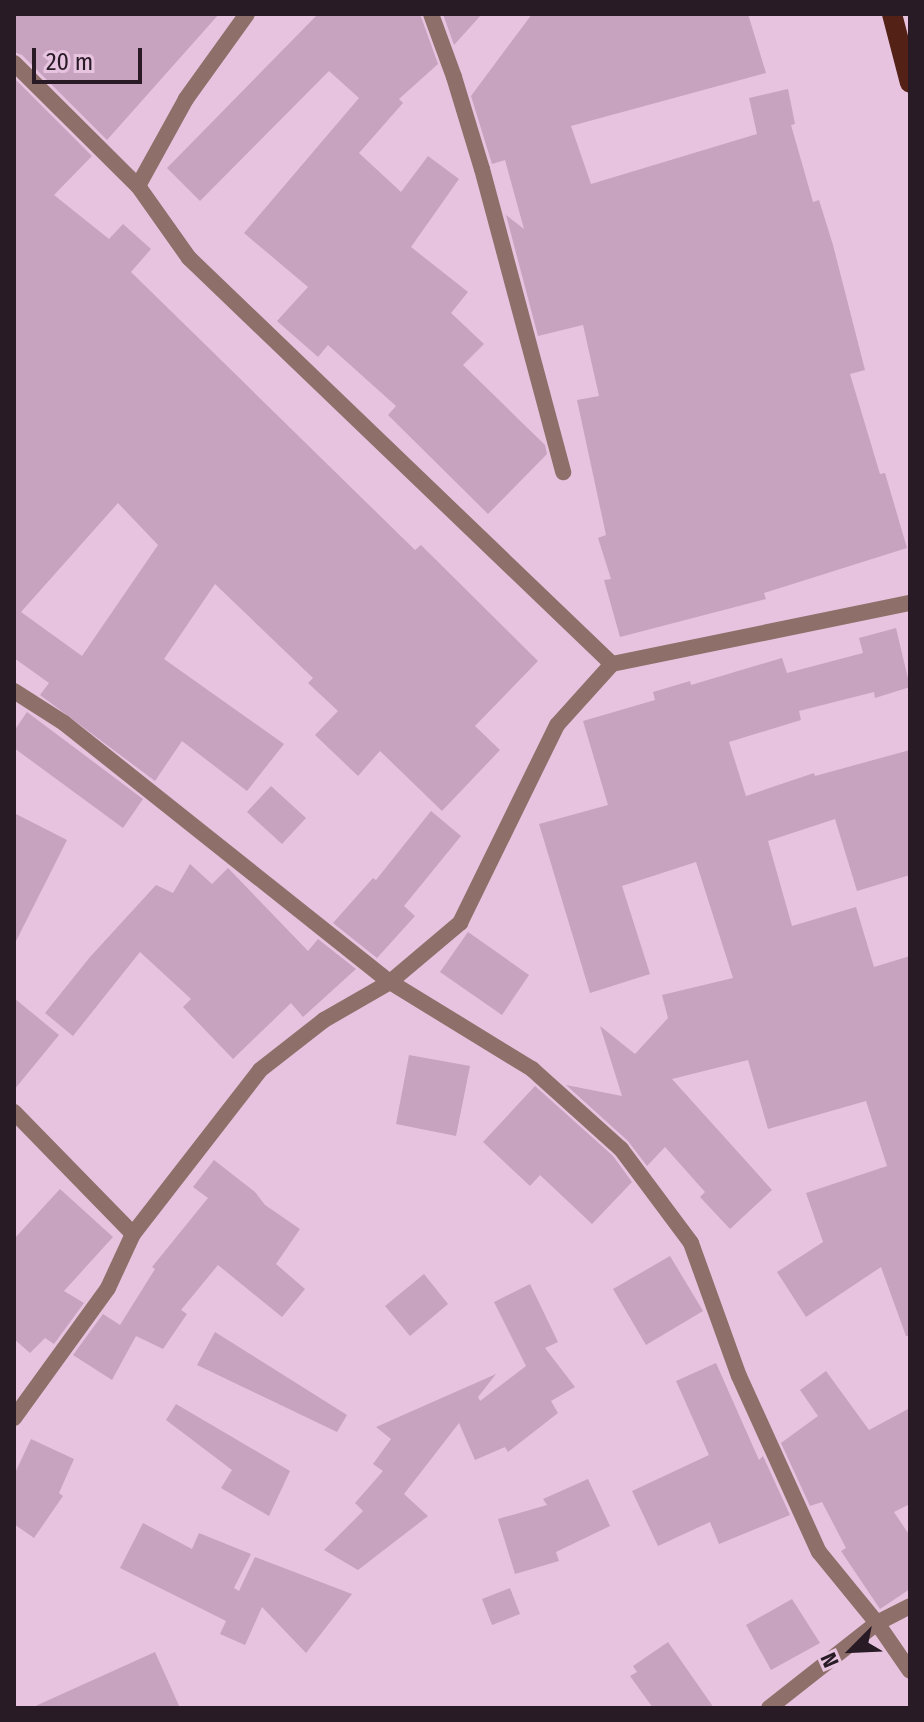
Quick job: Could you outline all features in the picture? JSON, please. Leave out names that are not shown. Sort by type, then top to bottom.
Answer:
[{"type":"main road","points":[[892,14],[910,83]]},
{"type":"street","points":[[138,186],[186,99],[247,14]]},
{"type":"street","points":[[431,14],[482,169],[563,472]]},
{"type":"street","points":[[14,63],[138,186],[189,258],[612,664]]},
{"type":"street","points":[[14,1418],[108,1288],[133,1234],[260,1070],[324,1020],[390,982],[460,923],[557,725],[612,664],[910,603]]},
{"type":"street","points":[[14,691],[64,723],[390,982],[532,1069],[621,1149],[691,1243],[739,1376],[819,1552],[877,1623],[910,1671]]},
{"type":"street","points":[[14,1112],[133,1234]]},
{"type":"street","points":[[769,1708],[877,1623],[910,1606]]},
{"type":"building","points":[[14,14],[219,14],[107,140],[22,55],[14,52]]},
{"type":"building","points":[[318,14],[420,14],[438,64],[399,99],[403,103],[359,153],[401,192],[428,156],[459,179],[411,247],[468,292],[451,313],[484,344],[463,365],[545,445],[547,454],[488,514],[388,415],[396,406],[328,345],[318,357],[277,321],[308,287],[244,233],[359,98],[329,71],[200,201],[167,168]]},
{"type":"building","points":[[443,14],[482,14],[454,45]]},
{"type":"building","points":[[532,14],[748,14],[766,73],[571,126],[591,184],[757,134],[749,98],[788,89],[795,124],[791,125],[813,202],[819,200],[833,245],[865,370],[850,374],[880,474],[885,473],[907,548],[764,593],[766,599],[620,637],[604,580],[611,579],[598,538],[606,535],[577,400],[599,396],[583,325],[538,336],[506,215],[524,229],[505,160],[492,164],[471,96]]},
{"type":"building","points":[[14,78],[92,156],[54,195],[109,239],[123,224],[151,249],[131,272],[415,550],[421,545],[538,661],[475,726],[500,750],[442,811],[380,751],[358,776],[315,735],[338,711],[308,683],[313,678],[215,584],[164,659],[284,744],[247,791],[182,741],[155,781],[40,695],[49,683],[14,658]],"holes":[[[118,503],[158,545],[82,656],[21,612]]]},
{"type":"building","points":[[896,628],[910,687],[875,698],[874,692],[799,711],[801,720],[729,742],[746,796],[814,773],[815,776],[910,750],[910,875],[857,891],[835,819],[768,841],[792,926],[856,907],[874,967],[910,956],[910,1336],[906,1336],[881,1267],[806,1317],[777,1272],[823,1242],[806,1193],[887,1166],[866,1101],[768,1129],[748,1060],[672,1079],[772,1190],[730,1229],[700,1197],[705,1192],[665,1147],[647,1166],[628,1141],[566,1085],[622,1096],[600,1026],[635,1054],[668,1018],[662,995],[733,978],[696,862],[622,886],[650,974],[590,993],[539,824],[608,805],[583,721],[655,700],[653,692],[690,681],[691,685],[782,658],[787,673],[863,653],[859,638]]},
{"type":"building","points":[[27,712],[143,799],[123,828],[14,748],[14,731]]},
{"type":"building","points":[[271,786],[306,818],[282,844],[247,812]]},
{"type":"building","points":[[431,811],[461,836],[404,906],[415,916],[377,958],[333,923],[373,878],[376,880]]},
{"type":"building","points":[[14,813],[67,840],[14,945]]},
{"type":"building","points":[[190,864],[212,884],[228,868],[308,951],[318,939],[356,969],[303,1017],[291,1003],[233,1059],[183,1007],[191,999],[140,952],[73,1036],[45,1013],[90,957],[156,885],[173,893]]},
{"type":"building","points":[[468,932],[529,975],[502,1015],[440,972]]},
{"type":"building","points":[[14,998],[59,1035],[14,1090]]},
{"type":"building","points":[[409,1055],[470,1066],[456,1136],[396,1124]]},
{"type":"building","points":[[535,1086],[613,1156],[632,1182],[592,1224],[540,1175],[530,1186],[483,1142]]},
{"type":"building","points":[[214,1160],[255,1192],[265,1205],[300,1229],[276,1264],[305,1289],[282,1317],[218,1265],[181,1310],[187,1314],[163,1349],[136,1336],[112,1380],[73,1355],[103,1314],[120,1325],[155,1269],[152,1267],[208,1198],[193,1187]]},
{"type":"building","points":[[60,1189],[113,1237],[64,1291],[84,1303],[54,1344],[45,1338],[30,1353],[14,1339],[14,1239]]},
{"type":"building","points":[[670,1256],[703,1311],[646,1345],[613,1289]]},
{"type":"building","points":[[424,1274],[448,1304],[410,1336],[385,1306]]},
{"type":"building","points":[[530,1284],[558,1342],[545,1348],[575,1387],[551,1401],[558,1413],[508,1452],[505,1447],[475,1460],[459,1423],[404,1494],[428,1516],[358,1570],[324,1550],[363,1511],[355,1503],[383,1471],[373,1464],[391,1439],[376,1427],[496,1374],[478,1397],[480,1401],[526,1366],[494,1302]]},
{"type":"building","points":[[215,1332],[347,1415],[337,1432],[197,1365]]},
{"type":"building","points":[[716,1363],[759,1460],[763,1456],[790,1515],[719,1544],[710,1522],[658,1546],[632,1491],[709,1455],[676,1381]]},
{"type":"building","points":[[826,1371],[869,1430],[910,1408],[910,1504],[894,1512],[910,1536],[910,1589],[880,1609],[841,1551],[846,1548],[822,1502],[810,1506],[781,1443],[818,1416],[800,1390]]},
{"type":"building","points":[[176,1404],[290,1471],[269,1516],[221,1488],[232,1470],[166,1420]]},
{"type":"building","points":[[31,1439],[74,1459],[59,1493],[63,1496],[34,1538],[14,1524],[14,1475]]},
{"type":"building","points":[[588,1479],[610,1526],[556,1552],[559,1561],[515,1574],[498,1519],[547,1505],[543,1499]]},
{"type":"building","points":[[143,1523],[192,1549],[199,1533],[251,1554],[234,1588],[239,1591],[255,1557],[352,1594],[306,1653],[262,1607],[245,1645],[220,1634],[226,1621],[120,1568]]},
{"type":"building","points":[[510,1588],[520,1614],[492,1625],[482,1599]]},
{"type":"building","points":[[792,1599],[820,1643],[771,1670],[746,1625]]},
{"type":"building","points":[[668,1642],[714,1708],[653,1708],[630,1676],[637,1672],[633,1666]]},
{"type":"building","points":[[155,1652],[180,1708],[31,1708]]}]
